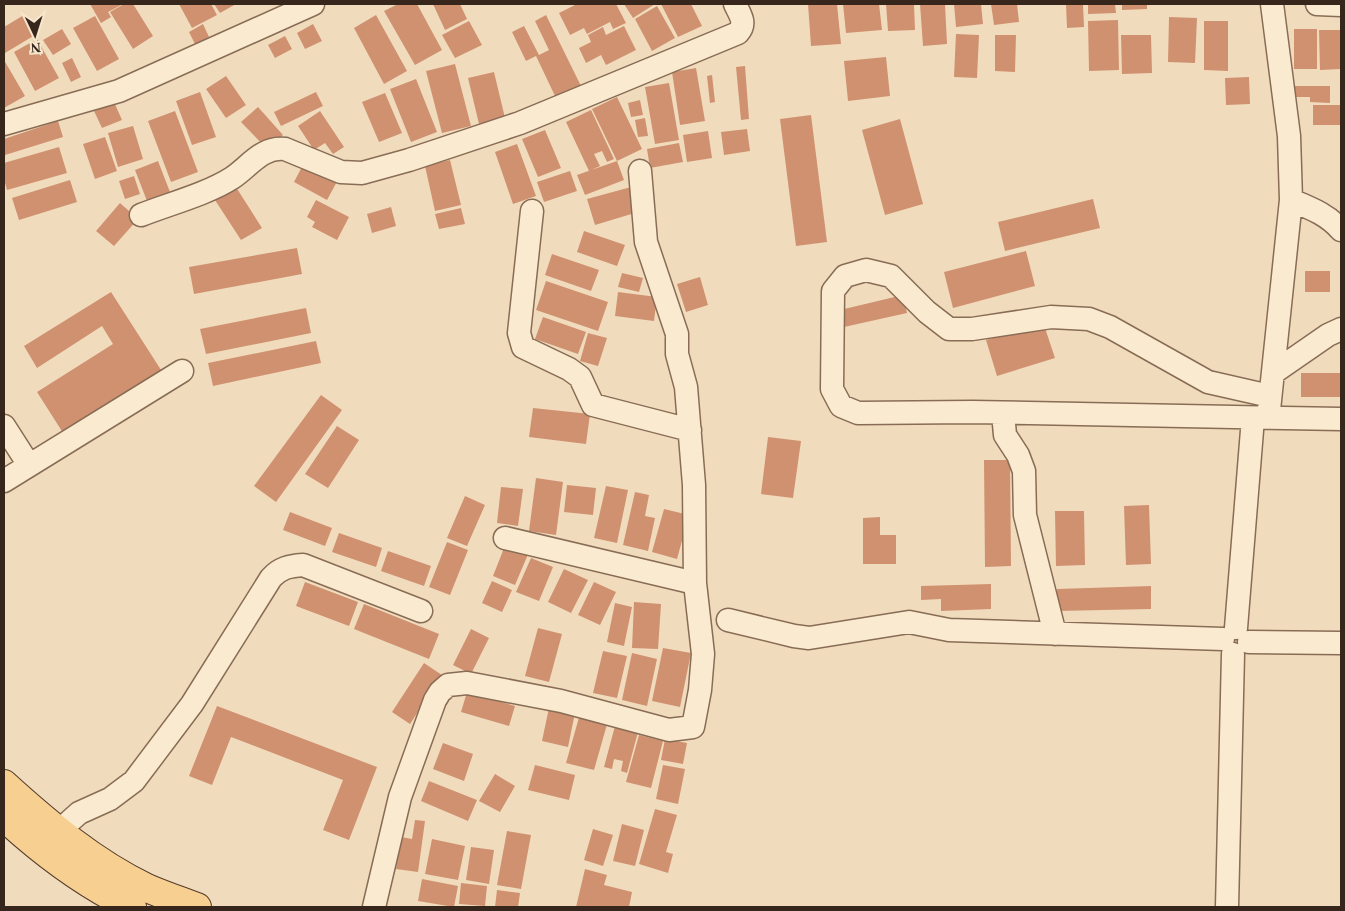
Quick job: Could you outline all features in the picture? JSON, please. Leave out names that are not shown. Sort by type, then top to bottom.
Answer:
[{"type":"main road","points":[[4,784],[39,816],[94,858],[147,888],[197,907]]},
{"type":"main road","points":[[10,824],[69,869],[114,899],[132,907]]},
{"type":"street","points":[[4,124],[119,91],[289,9],[314,4]]},
{"type":"street","points":[[141,215],[232,178],[257,157],[279,148],[341,172],[362,172],[409,160],[520,123],[738,33],[744,22],[735,4]]},
{"type":"street","points":[[1227,907],[1235,640],[1264,411],[1273,373],[1291,200],[1289,136],[1272,4]]},
{"type":"street","points":[[1317,4],[1341,5]]},
{"type":"street","points":[[374,907],[400,797],[435,700],[448,685],[467,683],[560,701],[669,730],[693,727],[700,690],[703,654],[695,583],[694,485],[686,387],[677,354],[677,334],[646,242],[640,171]]},
{"type":"street","points":[[1291,200],[1321,212],[1334,221],[1341,230]]},
{"type":"street","points":[[532,211],[519,333],[524,347],[569,368],[580,377],[594,405],[690,430]]},
{"type":"street","points":[[1264,411],[1110,327],[1089,319],[1051,317],[972,329],[949,329],[927,312],[891,276],[866,270],[845,276],[833,291],[832,389],[842,406],[858,413],[1264,411],[1341,419]]},
{"type":"street","points":[[1273,373],[1328,335],[1341,329]]},
{"type":"street","points":[[4,481],[182,371]]},
{"type":"street","points":[[1003,413],[1005,435],[1018,455],[1024,472],[1025,515],[1055,634]]},
{"type":"street","points":[[4,426],[29,465]]},
{"type":"street","points":[[505,538],[695,583]]},
{"type":"street","points":[[59,831],[79,812],[110,799],[134,781],[192,704],[271,578],[278,571],[290,566],[303,565],[421,611]]},
{"type":"street","points":[[728,620],[809,638],[910,622],[949,630],[1341,643]]},
{"type":"building","points":[[90,4],[123,4],[108,12],[111,17],[101,23]]},
{"type":"building","points":[[124,4],[133,4],[153,36],[133,49],[110,12]]},
{"type":"building","points":[[179,4],[211,4],[217,15],[192,28]]},
{"type":"building","points":[[214,4],[236,4],[220,13]]},
{"type":"building","points":[[398,4],[417,4],[442,50],[415,65],[384,11]]},
{"type":"building","points":[[433,4],[460,4],[467,19],[445,30]]},
{"type":"building","points":[[577,4],[616,4],[626,23],[613,29],[610,22],[587,34],[584,28],[570,35],[559,13]]},
{"type":"building","points":[[624,4],[655,4],[633,18]]},
{"type":"building","points":[[661,4],[691,4],[702,26],[678,37]]},
{"type":"building","points":[[808,4],[837,4],[841,44],[811,46]]},
{"type":"building","points":[[843,4],[879,4],[882,30],[846,33]]},
{"type":"building","points":[[886,4],[914,4],[915,30],[888,31]]},
{"type":"building","points":[[920,4],[945,4],[947,44],[923,46]]},
{"type":"building","points":[[954,4],[981,4],[983,24],[956,27]]},
{"type":"building","points":[[991,4],[1017,4],[1019,22],[994,25]]},
{"type":"building","points":[[1066,4],[1083,4],[1084,27],[1067,28]]},
{"type":"building","points":[[1088,4],[1115,4],[1116,13],[1088,14]]},
{"type":"building","points":[[1122,4],[1147,4],[1147,9],[1122,10]]},
{"type":"building","points":[[657,6],[675,38],[652,51],[635,19]]},
{"type":"building","points":[[24,15],[35,35],[5,53],[4,27]]},
{"type":"building","points":[[376,15],[407,71],[384,84],[354,28]]},
{"type":"building","points":[[546,15],[581,86],[556,98],[536,56],[526,61],[512,32],[524,26],[539,55],[549,50],[535,21]]},
{"type":"building","points":[[95,16],[119,59],[97,71],[73,28]]},
{"type":"building","points":[[1169,17],[1197,18],[1195,63],[1168,62]]},
{"type":"building","points":[[1118,20],[1119,70],[1089,71],[1088,21]]},
{"type":"building","points":[[469,21],[482,45],[455,58],[442,35]]},
{"type":"building","points":[[1204,21],[1228,21],[1228,71],[1204,70]]},
{"type":"building","points":[[203,24],[209,37],[195,44],[189,32]]},
{"type":"building","points":[[313,24],[322,41],[305,49],[297,33]]},
{"type":"building","points":[[624,26],[636,50],[606,65],[601,55],[586,63],[579,48],[591,42],[588,35],[603,27],[606,35]]},
{"type":"building","points":[[62,29],[71,44],[53,55],[43,40]]},
{"type":"building","points":[[1294,29],[1317,29],[1317,69],[1294,69]]},
{"type":"building","points":[[1319,30],[1341,30],[1341,69],[1320,70]]},
{"type":"building","points":[[956,34],[979,35],[977,78],[954,77]]},
{"type":"building","points":[[995,35],[1016,35],[1015,72],[995,71]]},
{"type":"building","points":[[1121,35],[1151,35],[1152,73],[1122,74]]},
{"type":"building","points":[[285,36],[292,49],[275,58],[268,45]]},
{"type":"building","points":[[37,39],[59,78],[35,91],[14,52]]},
{"type":"building","points":[[886,57],[890,96],[848,101],[844,61]]},
{"type":"building","points":[[72,58],[81,77],[71,82],[62,63]]},
{"type":"building","points":[[4,60],[25,96],[4,108]]},
{"type":"building","points":[[455,64],[471,126],[442,133],[426,71]]},
{"type":"building","points":[[745,66],[749,119],[741,120],[736,67]]},
{"type":"building","points":[[696,68],[705,121],[680,125],[672,72]]},
{"type":"building","points":[[494,72],[505,118],[479,124],[468,78]]},
{"type":"building","points":[[712,75],[715,102],[710,103],[707,76]]},
{"type":"building","points":[[226,76],[246,105],[226,118],[206,89]]},
{"type":"building","points":[[1249,77],[1250,104],[1226,105],[1225,78]]},
{"type":"building","points":[[416,79],[437,132],[411,142],[390,89]]},
{"type":"building","points":[[669,83],[679,140],[655,144],[645,87]]},
{"type":"building","points":[[1295,86],[1330,86],[1330,103],[1310,102],[1310,97],[1295,97]]},
{"type":"building","points":[[200,92],[216,137],[192,145],[176,101]]},
{"type":"building","points":[[316,92],[323,106],[281,126],[274,112]]},
{"type":"building","points":[[385,93],[402,133],[379,142],[362,102]]},
{"type":"building","points":[[617,97],[642,149],[617,161],[592,109]]},
{"type":"building","points":[[640,100],[643,115],[631,117],[628,103]]},
{"type":"building","points":[[114,102],[122,120],[102,128],[94,111]]},
{"type":"building","points":[[1313,105],[1341,105],[1341,125],[1313,125]]},
{"type":"building","points":[[258,107],[283,135],[267,149],[241,122]]},
{"type":"building","points":[[591,110],[614,159],[607,162],[602,151],[594,154],[600,166],[589,171],[566,122]]},
{"type":"building","points":[[175,111],[198,172],[171,182],[148,121]]},
{"type":"building","points":[[320,111],[344,147],[333,154],[325,143],[314,150],[298,126]]},
{"type":"building","points":[[811,115],[827,242],[796,246],[780,119]]},
{"type":"building","points":[[645,118],[648,136],[638,137],[635,120]]},
{"type":"building","points":[[900,119],[923,204],[885,215],[862,130]]},
{"type":"building","points":[[58,121],[63,137],[5,155],[4,139]]},
{"type":"building","points":[[133,126],[143,159],[118,167],[108,133]]},
{"type":"building","points":[[747,129],[750,151],[724,155],[721,132]]},
{"type":"building","points":[[545,130],[561,168],[538,177],[522,139]]},
{"type":"building","points":[[708,131],[712,158],[687,162],[683,135]]},
{"type":"building","points":[[105,137],[117,171],[95,179],[83,144]]},
{"type":"building","points":[[679,143],[683,162],[650,168],[647,149]]},
{"type":"building","points":[[517,144],[536,196],[513,204],[495,152]]},
{"type":"building","points":[[59,147],[67,173],[7,190],[4,179],[4,163]]},
{"type":"building","points":[[450,160],[461,205],[435,211],[425,166]]},
{"type":"building","points":[[158,161],[170,192],[147,201],[135,170]]},
{"type":"building","points":[[305,161],[339,178],[327,200],[294,182]]},
{"type":"building","points":[[617,161],[624,180],[585,195],[577,175]]},
{"type":"building","points":[[570,171],[577,191],[544,202],[537,182]]},
{"type":"building","points":[[134,176],[140,194],[125,199],[119,181]]},
{"type":"building","points":[[70,180],[77,202],[19,220],[12,198]]},
{"type":"building","points":[[234,184],[262,228],[241,240],[213,197]]},
{"type":"building","points":[[631,187],[638,212],[595,225],[587,199]]},
{"type":"building","points":[[1093,199],[1100,228],[1005,251],[998,222]]},
{"type":"building","points":[[316,200],[349,217],[337,240],[312,227],[315,222],[307,217]]},
{"type":"building","points":[[120,203],[138,219],[114,246],[96,231]]},
{"type":"building","points":[[391,207],[396,226],[372,233],[367,214]]},
{"type":"building","points":[[461,208],[465,224],[439,229],[435,214]]},
{"type":"building","points":[[584,231],[625,245],[617,266],[577,252]]},
{"type":"building","points":[[297,248],[302,274],[194,294],[189,267]]},
{"type":"building","points":[[1026,251],[1035,286],[953,308],[944,272]]},
{"type":"building","points":[[552,254],[599,270],[591,291],[545,275]]},
{"type":"building","points":[[1305,271],[1330,271],[1330,292],[1305,292]]},
{"type":"building","points":[[622,273],[643,278],[639,292],[618,287]]},
{"type":"building","points":[[700,277],[708,305],[686,312],[677,284]]},
{"type":"building","points":[[546,281],[608,302],[598,331],[536,310]]},
{"type":"building","points":[[111,292],[163,373],[65,436],[37,392],[113,344],[102,326],[37,368],[24,346]]},
{"type":"building","points":[[618,292],[657,297],[654,321],[615,316]]},
{"type":"building","points":[[903,295],[907,313],[844,327],[840,310]]},
{"type":"building","points":[[306,308],[311,333],[206,354],[200,329]]},
{"type":"building","points":[[543,317],[586,332],[578,354],[535,339]]},
{"type":"building","points":[[1043,322],[1055,358],[997,376],[986,340]]},
{"type":"building","points":[[588,333],[607,338],[598,366],[580,361]]},
{"type":"building","points":[[316,341],[321,363],[213,386],[208,363]]},
{"type":"building","points":[[1301,373],[1341,373],[1341,397],[1301,397]]},
{"type":"building","points":[[321,395],[342,410],[276,502],[254,486]]},
{"type":"building","points":[[533,408],[590,414],[586,444],[529,437]]},
{"type":"building","points":[[337,426],[359,440],[328,488],[305,474]]},
{"type":"building","points":[[768,437],[801,441],[793,498],[761,494]]},
{"type":"building","points":[[984,460],[1010,460],[1011,566],[985,567]]},
{"type":"building","points":[[536,478],[563,482],[556,535],[529,531]]},
{"type":"building","points":[[567,485],[596,488],[593,515],[564,512]]},
{"type":"building","points":[[606,486],[628,490],[617,543],[594,538]]},
{"type":"building","points":[[501,487],[523,489],[518,526],[497,523]]},
{"type":"building","points":[[635,492],[649,495],[645,516],[655,518],[648,551],[623,545]]},
{"type":"building","points":[[465,496],[485,505],[467,546],[447,538]]},
{"type":"building","points":[[1149,505],[1151,564],[1126,565],[1124,506]]},
{"type":"building","points":[[664,509],[689,515],[677,559],[652,552]]},
{"type":"building","points":[[1055,511],[1084,511],[1085,565],[1056,566]]},
{"type":"building","points":[[290,512],[332,528],[325,546],[283,530]]},
{"type":"building","points":[[880,517],[880,535],[896,535],[896,564],[863,564],[863,518]]},
{"type":"building","points":[[339,533],[382,548],[376,567],[332,552]]},
{"type":"building","points":[[447,542],[468,550],[450,595],[429,587]]},
{"type":"building","points":[[506,543],[529,552],[515,585],[493,576]]},
{"type":"building","points":[[388,551],[431,566],[424,586],[381,571]]},
{"type":"building","points":[[531,558],[553,567],[539,601],[516,592]]},
{"type":"building","points":[[564,569],[588,580],[571,613],[548,602]]},
{"type":"building","points":[[492,581],[512,590],[502,612],[482,603]]},
{"type":"building","points":[[305,582],[358,602],[349,626],[296,606]]},
{"type":"building","points":[[594,582],[616,592],[600,625],[578,615]]},
{"type":"building","points":[[991,584],[991,609],[941,611],[941,599],[921,600],[921,586]]},
{"type":"building","points":[[1151,586],[1151,609],[1057,611],[1057,589]]},
{"type":"building","points":[[634,602],[661,604],[658,649],[632,648]]},
{"type":"building","points":[[615,603],[632,607],[624,646],[607,642]]},
{"type":"building","points":[[364,604],[439,634],[429,659],[354,629]]},
{"type":"building","points":[[538,628],[562,634],[549,682],[525,676]]},
{"type":"building","points":[[471,629],[489,638],[471,674],[453,665]]},
{"type":"building","points":[[663,648],[691,653],[680,707],[652,701]]},
{"type":"building","points":[[603,651],[627,656],[617,698],[593,693]]},
{"type":"building","points":[[632,653],[657,659],[647,706],[622,700]]},
{"type":"building","points":[[424,663],[442,675],[410,724],[392,712]]},
{"type":"building","points":[[467,692],[515,706],[509,726],[461,712]]},
{"type":"building","points":[[550,703],[576,708],[568,747],[542,741]]},
{"type":"building","points":[[217,706],[377,767],[349,840],[323,830],[343,780],[231,737],[212,785],[189,776]]},
{"type":"building","points":[[580,714],[608,721],[594,770],[566,763]]},
{"type":"building","points":[[615,726],[638,732],[627,773],[621,771],[623,761],[614,759],[612,769],[604,767]]},
{"type":"building","points":[[639,735],[663,741],[651,788],[626,782]]},
{"type":"building","points":[[665,739],[687,743],[683,764],[661,760]]},
{"type":"building","points":[[443,743],[473,754],[464,781],[433,769]]},
{"type":"building","points":[[535,765],[575,775],[569,800],[528,790]]},
{"type":"building","points":[[663,765],[685,769],[678,804],[656,799]]},
{"type":"building","points":[[495,774],[515,786],[500,812],[479,801]]},
{"type":"building","points":[[429,781],[477,800],[468,821],[421,801]]},
{"type":"building","points":[[655,809],[677,815],[666,852],[673,854],[668,873],[639,864]]},
{"type":"building","points":[[415,820],[425,821],[418,872],[396,869],[401,837],[412,839]]},
{"type":"building","points":[[622,824],[644,830],[635,866],[613,861]]},
{"type":"building","points":[[593,829],[613,835],[603,866],[584,860]]},
{"type":"building","points":[[507,831],[531,835],[521,889],[497,885]]},
{"type":"building","points":[[432,839],[465,846],[458,880],[425,874]]},
{"type":"building","points":[[471,847],[494,850],[489,884],[466,880]]},
{"type":"building","points":[[585,869],[607,875],[604,885],[632,892],[629,907],[576,907]]},
{"type":"building","points":[[422,879],[458,886],[454,907],[418,901]]},
{"type":"building","points":[[461,883],[487,886],[485,906],[459,904]]},
{"type":"building","points":[[497,890],[520,893],[518,907],[495,907]]}]
